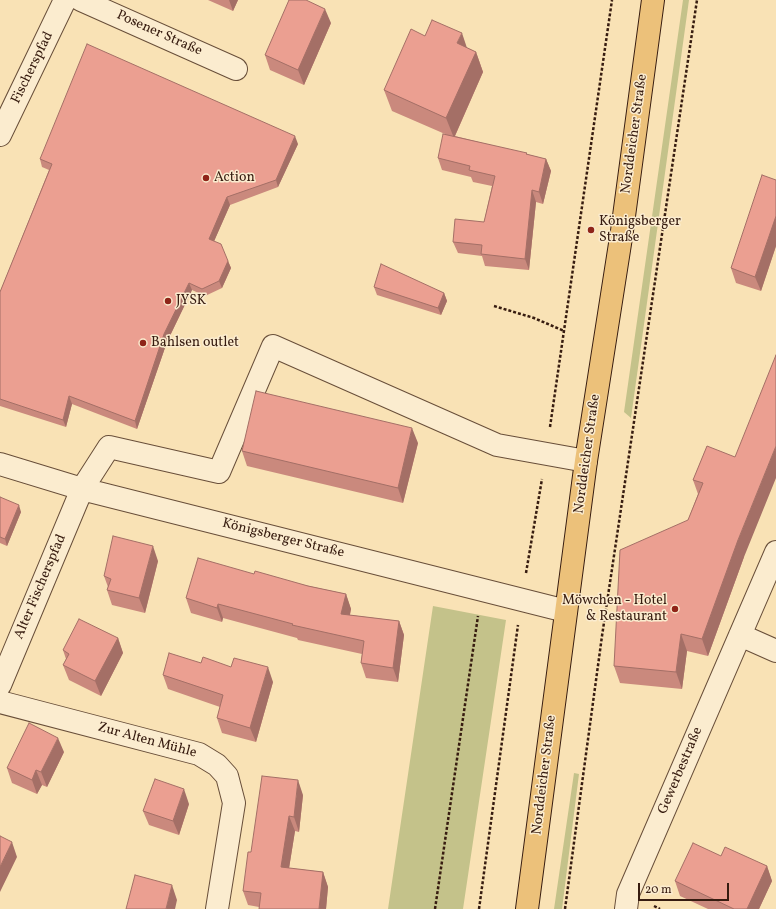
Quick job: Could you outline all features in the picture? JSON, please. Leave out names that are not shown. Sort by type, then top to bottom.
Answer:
[{"type":"main road","name":"Norddeicher Straße","points":[[527,909],[586,461],[622,231],[653,0]]},
{"type":"street","name":"Fischerspfad","points":[[0,136],[65,0]]},
{"type":"street","name":"Posener Straße","points":[[81,0],[236,69]]},
{"type":"street","name":"Alter Fischerspfad","points":[[0,685],[82,489],[108,447],[219,472],[273,346],[497,445],[586,461]]},
{"type":"street","name":"Königsberger Straße","points":[[0,464],[82,489],[566,611]]},
{"type":"street","name":"Gewerbestraße","points":[[626,909],[628,894],[776,552]]},
{"type":"street","points":[[740,635],[776,651]]},
{"type":"street","name":"Zur Alten Mühle","points":[[0,702],[199,754],[217,764],[227,776],[234,802],[217,909]]},
{"type":"path","points":[[565,909],[602,636],[696,0]]},
{"type":"path","points":[[494,306],[534,318],[564,331]]},
{"type":"path","points":[[435,909],[482,590]]},
{"type":"shaded area","points":[[683,0],[689,0],[631,418],[624,412]]},
{"type":"shaded area","points":[[433,606],[506,620],[463,909],[388,909]]},
{"type":"shaded area","points":[[574,773],[579,774],[562,909],[554,909]]},
{"type":"building","points":[[289,0],[306,0],[325,9],[298,70],[265,55]]},
{"type":"building","points":[[432,20],[462,33],[457,43],[476,52],[446,118],[384,90],[411,29],[425,36]]},
{"type":"building","points":[[87,44],[295,136],[276,180],[227,197],[209,239],[221,244],[228,261],[219,281],[202,289],[189,283],[164,334],[135,421],[69,396],[63,420],[0,399],[0,292],[52,164],[40,159]]},
{"type":"building","points":[[443,134],[527,153],[526,154],[546,159],[539,192],[532,190],[525,259],[481,254],[482,245],[453,242],[455,219],[484,222],[495,176],[469,170],[470,166],[438,158]]},
{"type":"building","points":[[762,175],[776,180],[776,216],[755,277],[731,268]]},
{"type":"building","points":[[381,264],[444,293],[438,308],[374,287]]},
{"type":"building","points":[[776,355],[776,446],[738,540],[702,639],[681,634],[676,672],[614,666],[620,550],[688,520],[703,483],[693,480],[707,446],[735,457]]},
{"type":"building","points":[[256,391],[412,428],[398,488],[242,451]]},
{"type":"building","points":[[0,497],[19,505],[5,539],[0,537]]},
{"type":"building","points":[[113,536],[153,546],[139,598],[107,590],[111,579],[104,576]]},
{"type":"building","points":[[198,558],[254,574],[255,571],[308,586],[346,594],[341,614],[399,621],[393,668],[361,663],[364,641],[292,625],[293,624],[218,604],[217,608],[186,598]]},
{"type":"building","points":[[79,619],[118,638],[95,681],[63,665],[69,654],[63,650]]},
{"type":"building","points":[[169,653],[201,663],[203,657],[231,667],[234,658],[268,667],[250,728],[217,718],[223,695],[163,675]]},
{"type":"building","points":[[29,723],[58,738],[41,772],[36,770],[32,780],[7,768]]},
{"type":"building","points":[[262,776],[298,780],[294,817],[289,816],[281,867],[323,872],[319,909],[259,909],[261,893],[243,891],[248,852],[251,852]]},
{"type":"building","points":[[155,779],[184,789],[173,821],[143,811]]},
{"type":"building","points":[[0,836],[12,842],[0,867]]},
{"type":"building","points":[[693,843],[721,856],[725,847],[767,866],[747,909],[734,909],[675,881]]},
{"type":"building","points":[[135,875],[172,885],[166,909],[126,909]]},
{"type":"place","name":"Action","points":[[206,178]]},
{"type":"place","name":"Königsberger Straße","points":[[591,230]]},
{"type":"place","name":"JYSK","points":[[168,301]]},
{"type":"place","name":"Bahlsen outlet","points":[[143,343]]},
{"type":"place","name":"Möwchen - Hotel & Restaurant","points":[[675,609]]}]
